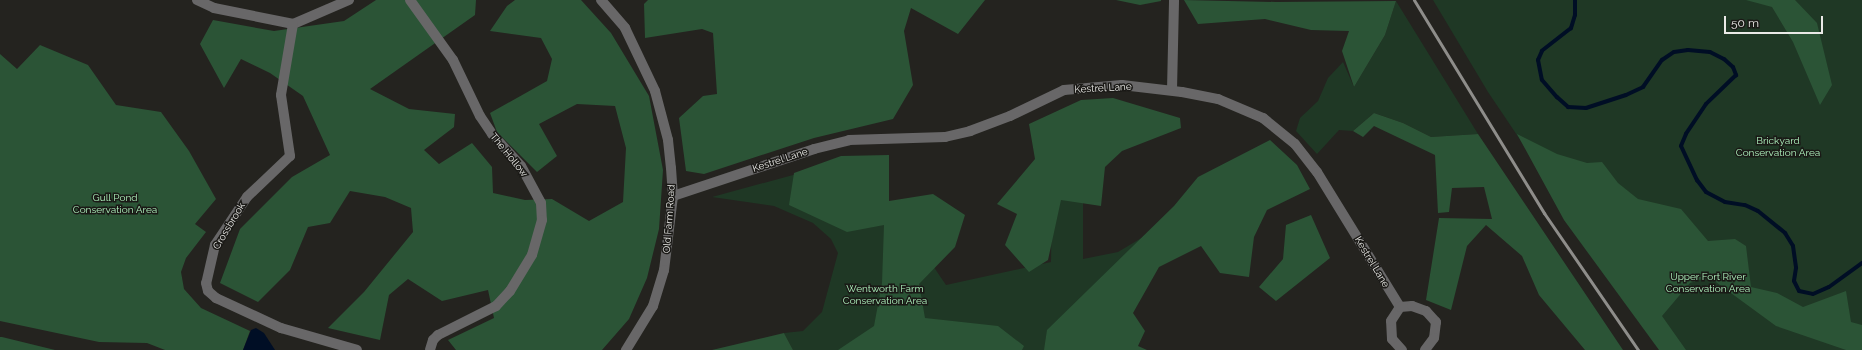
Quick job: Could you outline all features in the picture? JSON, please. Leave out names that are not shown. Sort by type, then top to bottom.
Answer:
[{"type":"street","points":[[197,0],[214,8],[293,24],[349,0]]},
{"type":"street","name":"The Hollow","points":[[410,0],[453,60],[484,122],[521,166],[541,203],[542,220],[532,255],[510,291],[496,306],[438,336],[433,340],[430,350]]},
{"type":"street","name":"Old Farm Road","points":[[601,0],[625,28],[655,91],[668,140],[672,196],[669,243],[653,306],[626,350]]},
{"type":"street","points":[[1172,90],[1174,0]]},
{"type":"street","name":"Crossbrook","points":[[293,24],[281,95],[290,156],[247,197],[215,245],[207,275],[208,291],[216,298],[281,328],[357,350]]},
{"type":"street","name":"Kestrel Lane","points":[[672,196],[814,149],[849,140],[945,137],[970,131],[1010,116],[1064,90],[1122,85],[1172,90],[1218,99],[1242,108],[1263,118],[1295,144],[1318,172],[1400,308]]},
{"type":"street","points":[[1402,350],[1394,342],[1390,332],[1392,318],[1400,308],[1419,307],[1435,319],[1435,335],[1425,350]]},
{"type":"green space","points":[[376,0],[476,0],[475,15],[370,89],[409,109],[455,114],[454,127],[424,150],[439,164],[472,143],[492,167],[493,193],[525,200],[552,199],[589,221],[623,202],[626,148],[615,106],[577,104],[539,124],[557,156],[537,172],[497,132],[490,113],[547,81],[552,59],[541,38],[490,31],[507,6],[515,0],[581,0],[611,33],[649,96],[663,170],[659,229],[647,278],[629,319],[602,350],[456,350],[448,340],[494,318],[488,290],[442,301],[408,279],[389,295],[380,340],[328,328],[364,292],[413,232],[411,208],[385,197],[350,191],[330,223],[308,227],[290,270],[258,302],[220,283],[240,229],[292,177],[330,155],[303,96],[270,73],[241,59],[224,88],[200,44],[213,20],[274,31],[344,21]]},
{"type":"green space","points":[[648,0],[985,0],[958,34],[911,8],[904,31],[913,85],[893,119],[814,138],[704,174],[686,171],[679,118],[703,96],[717,94],[713,33],[702,29],[645,38],[644,4]]},
{"type":"green space","points":[[1116,0],[1161,0],[1161,1],[1140,5]]},
{"type":"green space","points":[[1184,0],[1276,2],[1396,1],[1385,35],[1354,87],[1342,51],[1349,31],[1311,30],[1265,19],[1198,24]]},
{"type":"green space","points":[[1433,0],[1862,0],[1862,350],[1673,350],[1644,324],[1488,92]]},
{"type":"green space","points":[[1746,0],[1795,0],[1817,23],[1832,85],[1820,105],[1793,42],[1772,7]]},
{"type":"green space","points":[[1396,1],[1478,134],[1431,137],[1403,123],[1374,113],[1353,131],[1339,130],[1317,154],[1296,131],[1300,118],[1318,101],[1328,78],[1343,62],[1354,87],[1385,35]]},
{"type":"green space","name":"Gull Pond Conservation Area","points":[[40,45],[88,65],[116,105],[161,112],[189,151],[216,199],[195,224],[206,232],[186,258],[181,272],[184,289],[201,308],[250,331],[243,350],[165,350],[147,343],[99,342],[0,321],[0,54],[17,69]]},
{"type":"green space","points":[[1113,98],[1180,118],[1181,128],[1122,151],[1105,167],[1101,206],[1061,200],[1048,260],[1029,272],[1005,245],[1017,214],[997,204],[1035,159],[1029,124],[1081,100]]},
{"type":"green space","name":"Wentworth Farm Conservation Area","points":[[1083,106],[1083,259],[1118,252],[1280,155],[1087,305],[1116,350],[793,350],[784,333],[803,331],[822,312],[838,253],[831,239],[813,223],[774,206],[712,197],[859,157],[946,285],[1051,262],[1053,115]]},
{"type":"green space","points":[[1374,113],[1403,123],[1431,137],[1478,134],[1623,350],[1585,350],[1539,295],[1522,256],[1486,225],[1467,246],[1451,310],[1426,300],[1439,218],[1492,219],[1484,187],[1452,188],[1449,212],[1438,213],[1435,155],[1374,126],[1363,137],[1353,131]]},
{"type":"green space","points":[[1517,134],[1557,154],[1587,163],[1602,162],[1618,183],[1638,199],[1681,209],[1708,241],[1735,239],[1746,246],[1751,287],[1777,293],[1803,307],[1846,291],[1851,322],[1862,325],[1862,350],[1846,350],[1776,326],[1709,277],[1690,283],[1662,316],[1686,350],[1659,350],[1564,220]]},
{"type":"green space","points":[[1270,140],[1297,165],[1310,189],[1267,210],[1254,237],[1249,277],[1220,273],[1201,246],[1159,267],[1133,313],[1145,331],[1138,346],[1147,350],[1044,350],[1047,330],[1174,206],[1198,177]]},
{"type":"green space","points":[[889,155],[889,201],[933,194],[965,215],[955,247],[919,284],[925,318],[998,326],[1024,346],[1022,350],[838,350],[874,326],[882,283],[884,225],[847,232],[789,205],[794,173],[841,156]]},
{"type":"green space","points":[[1311,215],[1330,258],[1276,301],[1259,287],[1283,259],[1286,225]]},
{"type":"green space","points":[[784,333],[793,350],[712,350]]},
{"type":"green space","points":[[0,337],[2,337],[55,350],[0,350]]},
{"type":"water","points":[[256,328],[264,333],[275,350],[243,350],[251,330]]},
{"type":"waterway","points":[[1575,0],[1575,15],[1571,28],[1542,51],[1538,60],[1542,80],[1557,97],[1568,107],[1586,108],[1626,95],[1643,87],[1662,60],[1674,52],[1688,50],[1710,52],[1724,59],[1733,67],[1736,75],[1706,104],[1686,134],[1681,146],[1697,180],[1706,192],[1725,202],[1745,205],[1758,211],[1785,233],[1793,246],[1796,268],[1794,281],[1799,291],[1813,294],[1829,287],[1862,263]]},
{"type":"railway","points":[[1414,0],[1544,213],[1638,350]]},
{"type":"park label","name":"Brickyard Conservation Area","points":[[1778,146]]},
{"type":"park label","name":"Upper Fort River Conservation Area","points":[[1708,282]]}]
